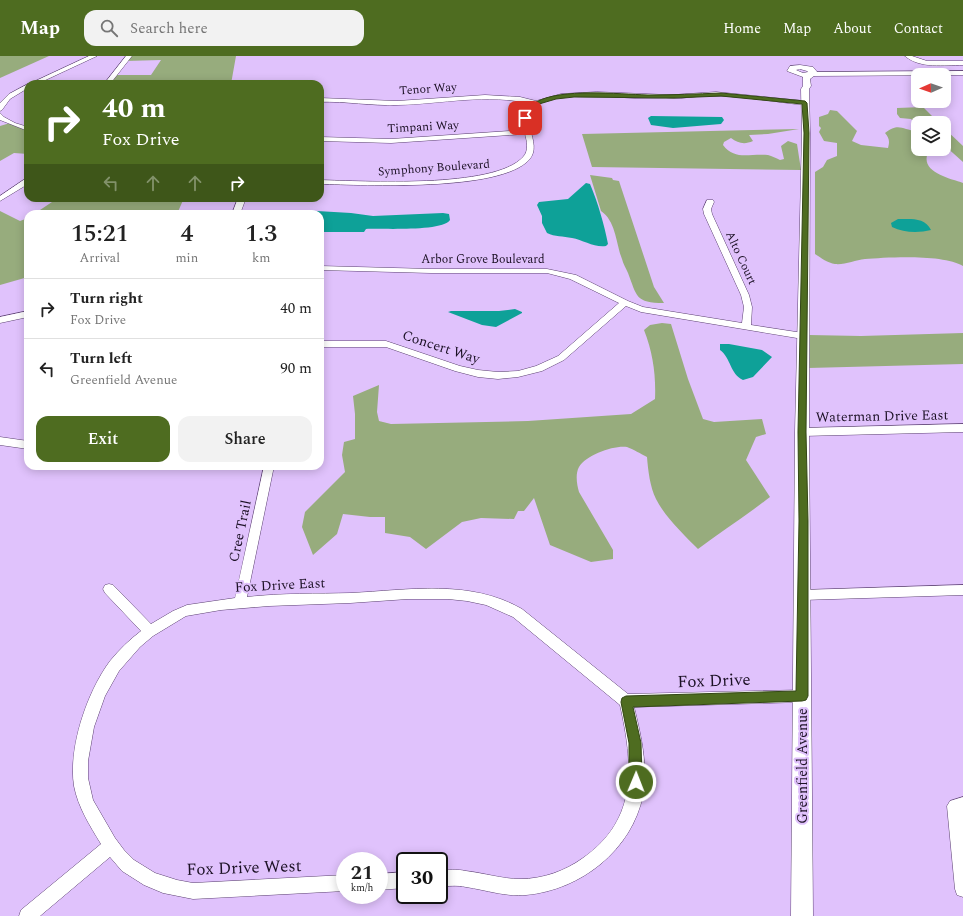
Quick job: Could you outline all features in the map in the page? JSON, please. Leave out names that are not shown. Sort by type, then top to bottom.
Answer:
[{"type":"main road","points":[[796,70],[808,75],[801,79],[796,70]]},
{"type":"main road","name":"Greenfield Avenue","points":[[802,916],[802,432],[808,75]]},
{"type":"street","points":[[41,80],[94,56]]},
{"type":"street","points":[[109,80],[129,56]]},
{"type":"street","points":[[908,56],[916,61],[933,64],[963,63]]},
{"type":"street","points":[[537,103],[574,95],[674,96],[714,94],[808,75],[963,72]]},
{"type":"street","points":[[0,109],[8,97],[24,88]]},
{"type":"street","name":"Tenor Way","points":[[324,100],[398,103],[502,96],[537,103]]},
{"type":"street","name":"Symphony Boulevard","points":[[324,182],[397,184],[492,176],[512,169],[526,159],[530,151],[526,115],[537,103]]},
{"type":"street","points":[[0,115],[1,118],[24,128]]},
{"type":"street","name":"Timpani Way","points":[[324,139],[391,141],[528,132]]},
{"type":"street","points":[[0,199],[24,184]]},
{"type":"street","name":"Alto Court","points":[[710,202],[707,209],[708,214],[747,301],[748,307],[746,327]]},
{"type":"street","name":"Arbor Grove Boulevard","points":[[324,268],[438,272],[547,271],[573,277],[625,304],[653,312],[803,336]]},
{"type":"street","name":"Concert Way","points":[[324,344],[386,344],[396,346],[462,371],[490,376],[521,373],[550,365],[561,358],[625,304]]},
{"type":"street","points":[[0,320],[24,315]]},
{"type":"street","name":"Waterman Drive East","points":[[802,432],[963,428]]},
{"type":"street","points":[[0,441],[24,444]]},
{"type":"street","name":"Cree Trail","points":[[240,602],[268,470]]},
{"type":"street","points":[[109,588],[149,631]]},
{"type":"street","points":[[802,596],[963,590]]},
{"type":"street","name":"Fox Drive East","points":[[111,846],[91,813],[84,795],[80,772],[82,746],[93,707],[104,680],[129,647],[149,631],[183,612],[240,602],[417,594],[472,596],[504,606],[525,619],[626,702]]},
{"type":"street","name":"Fox Drive","points":[[626,702],[802,696]]},
{"type":"street","points":[[448,879],[468,878],[510,887],[525,888],[544,885],[576,872],[605,851],[618,835],[629,816],[635,795],[635,743],[626,702]]},
{"type":"street","points":[[959,806],[963,889]]},
{"type":"street","points":[[27,916],[111,846]]},
{"type":"street","name":"Fox Drive West","points":[[111,846],[125,864],[140,875],[156,884],[172,889],[193,891],[336,884]]},
{"type":"shaded area","points":[[0,56],[49,56],[0,78]]},
{"type":"shaded area","points":[[129,56],[236,56],[232,80],[110,80],[113,75],[151,75],[161,60],[125,61]]},
{"type":"shaded area","points":[[897,108],[924,108],[932,116],[911,116],[911,119],[900,118],[897,114]]},
{"type":"shaded area","points":[[830,110],[837,111],[857,131],[852,141],[861,145],[888,148],[889,140],[885,133],[897,127],[911,130],[911,156],[927,156],[927,163],[930,168],[942,176],[963,183],[963,266],[954,262],[916,257],[865,259],[835,264],[815,254],[815,172],[823,167],[827,160],[837,156],[837,143],[824,141],[819,132],[821,128],[819,126],[819,117],[828,114]]},
{"type":"shaded area","points":[[651,116],[722,117],[724,120],[721,124],[673,128],[651,125],[648,118]]},
{"type":"shaded area","points":[[10,123],[24,128],[24,154],[14,153],[0,161],[0,126]]},
{"type":"shaded area","points":[[799,129],[768,134],[749,135],[753,141],[747,143],[739,142],[731,138],[724,142],[723,145],[728,150],[738,155],[768,155],[780,160],[784,159],[781,146],[788,141],[797,144],[801,170],[592,167],[582,134]]},
{"type":"shaded area","points":[[951,135],[963,146],[963,162],[951,151]]},
{"type":"shaded area","points":[[590,175],[612,178],[613,180],[619,181],[654,287],[664,303],[647,302],[638,297],[623,263],[613,227],[606,215],[601,211]]},
{"type":"shaded area","points":[[586,183],[590,184],[603,221],[608,244],[606,246],[598,246],[569,237],[556,236],[547,233],[542,223],[542,216],[537,205],[539,202],[568,199]]},
{"type":"shaded area","points":[[52,202],[182,202],[179,210],[40,210]]},
{"type":"shaded area","points":[[0,211],[20,221],[24,220],[24,278],[0,285]]},
{"type":"shaded area","points":[[324,211],[373,216],[449,214],[450,220],[445,224],[436,226],[411,229],[366,229],[364,232],[324,232]]},
{"type":"shaded area","points":[[898,219],[913,219],[921,221],[931,230],[912,232],[892,227],[891,223]]},
{"type":"shaded area","points":[[515,309],[522,313],[496,327],[482,325],[448,312],[499,311]]},
{"type":"shaded area","points":[[662,323],[671,324],[688,379],[703,419],[714,422],[762,419],[766,434],[756,437],[746,460],[770,497],[698,549],[670,519],[656,499],[651,484],[647,457],[627,447],[621,447],[608,449],[594,455],[579,467],[577,476],[579,492],[613,550],[613,559],[591,562],[550,545],[534,498],[524,511],[518,511],[514,519],[481,518],[462,522],[426,549],[410,537],[385,533],[385,517],[343,514],[337,534],[313,555],[302,527],[305,512],[345,472],[342,455],[344,442],[355,439],[353,396],[379,385],[377,412],[379,421],[391,424],[528,421],[631,414],[655,399],[653,364],[650,347],[644,330],[650,325]]},
{"type":"shaded area","points":[[963,333],[963,364],[808,368],[809,335],[861,336]]},
{"type":"shaded area","points":[[720,344],[729,344],[762,350],[772,357],[753,377],[743,380],[735,374],[724,353],[720,350]]},
{"type":"route","points":[[525,118],[527,112],[537,103],[545,100],[574,95],[674,96],[721,94],[805,103],[806,133],[802,432],[802,696],[626,702],[635,743],[636,782]]}]
